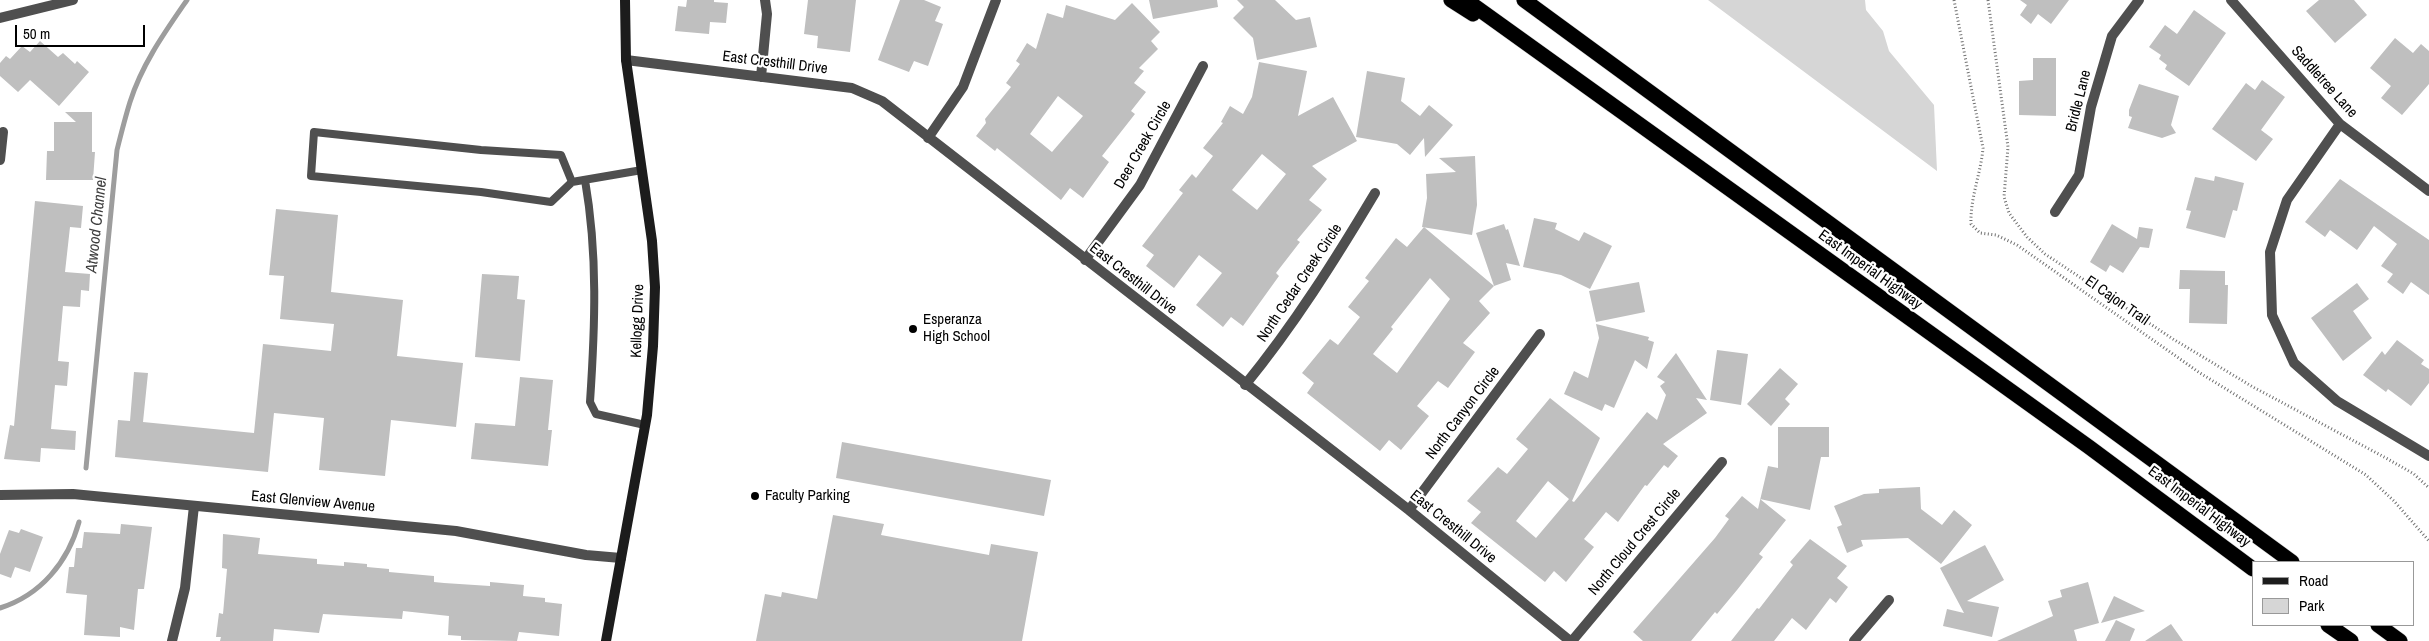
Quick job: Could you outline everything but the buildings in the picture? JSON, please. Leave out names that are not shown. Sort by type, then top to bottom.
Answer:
[{"type":"highway","points":[[1451,0],[1564,72]]},
{"type":"highway","name":"East Imperial Highway","points":[[1466,0],[2081,441],[2252,568]]},
{"type":"highway","name":"East Imperial Highway","points":[[1524,0],[2291,561]]},
{"type":"highway","points":[[1534,0],[1577,39]]},
{"type":"highway","points":[[2329,626],[2351,641]]},
{"type":"highway","points":[[2379,626],[2400,641]]},
{"type":"main road","name":"Kellogg Drive","points":[[606,641],[645,425],[654,346],[655,287],[652,241],[626,60],[625,0]]},
{"type":"street","points":[[0,18],[73,0]]},
{"type":"street","points":[[761,77],[767,14],[765,0]]},
{"type":"street","points":[[928,138],[963,87],[996,0]]},
{"type":"street","name":"Bridle Lane","points":[[2055,212],[2079,175],[2091,107],[2112,36],[2139,0]]},
{"type":"street","name":"Saddletree Lane","points":[[2231,0],[2340,124],[2429,191]]},
{"type":"street","name":"East Cresthill Drive","points":[[626,60],[852,88],[882,101],[1245,385],[1409,510],[1571,641]]},
{"type":"street","name":"Deer Creek Circle","points":[[1085,260],[1140,185],[1203,66]]},
{"type":"street","points":[[2340,124],[2287,200],[2270,252],[2272,316],[2294,363],[2337,401],[2429,456]]},
{"type":"street","points":[[0,160],[3,132]]},
{"type":"street","name":"North Cedar Creek Circle","points":[[1245,385],[1276,347],[1338,256],[1374,194]]},
{"type":"street","name":"North Canyon Circle","points":[[1409,510],[1540,334]]},
{"type":"street","name":"North Cloud Crest Circle","points":[[1571,641],[1722,462]]},
{"type":"street","name":"East Glenview Avenue","points":[[0,495],[73,494],[456,531],[586,555],[621,558]]},
{"type":"street","points":[[172,641],[185,588],[194,506]]},
{"type":"street","points":[[1854,641],[1888,600]]},
{"type":"lane","points":[[572,182],[560,155],[481,150],[314,132],[311,176],[472,191],[551,202],[572,182],[642,170]]},
{"type":"lane","points":[[585,180],[592,218],[596,268],[596,322],[590,402],[596,414],[645,425]]},
{"type":"path","name":"El Cajon Trail","points":[[1954,0],[1983,148],[1982,167],[1971,210],[1971,224],[1980,232],[1996,234],[2017,245],[2200,373],[2366,475],[2394,502],[2429,541]]},
{"type":"path","name":"El Cajon Trail","points":[[1988,0],[2008,147],[2004,198],[2008,213],[2027,236],[2045,254],[2173,339],[2253,387],[2414,474],[2429,488]]},
{"type":"green space","points":[[1708,0],[1865,0],[1866,10],[1883,31],[1889,51],[1934,105],[1937,171]]},
{"type":"waterway","name":"Atwood Channel","points":[[86,468],[117,150],[130,102],[141,75],[170,24],[187,0]]},
{"type":"waterway","name":"Atwood Channel","points":[[0,608],[28,595],[51,575],[68,550],[79,522]]},
{"type":"place","name":"Esperanza High School","points":[[913,329]]},
{"type":"place","name":"Faculty Parking","points":[[755,496]]}]
